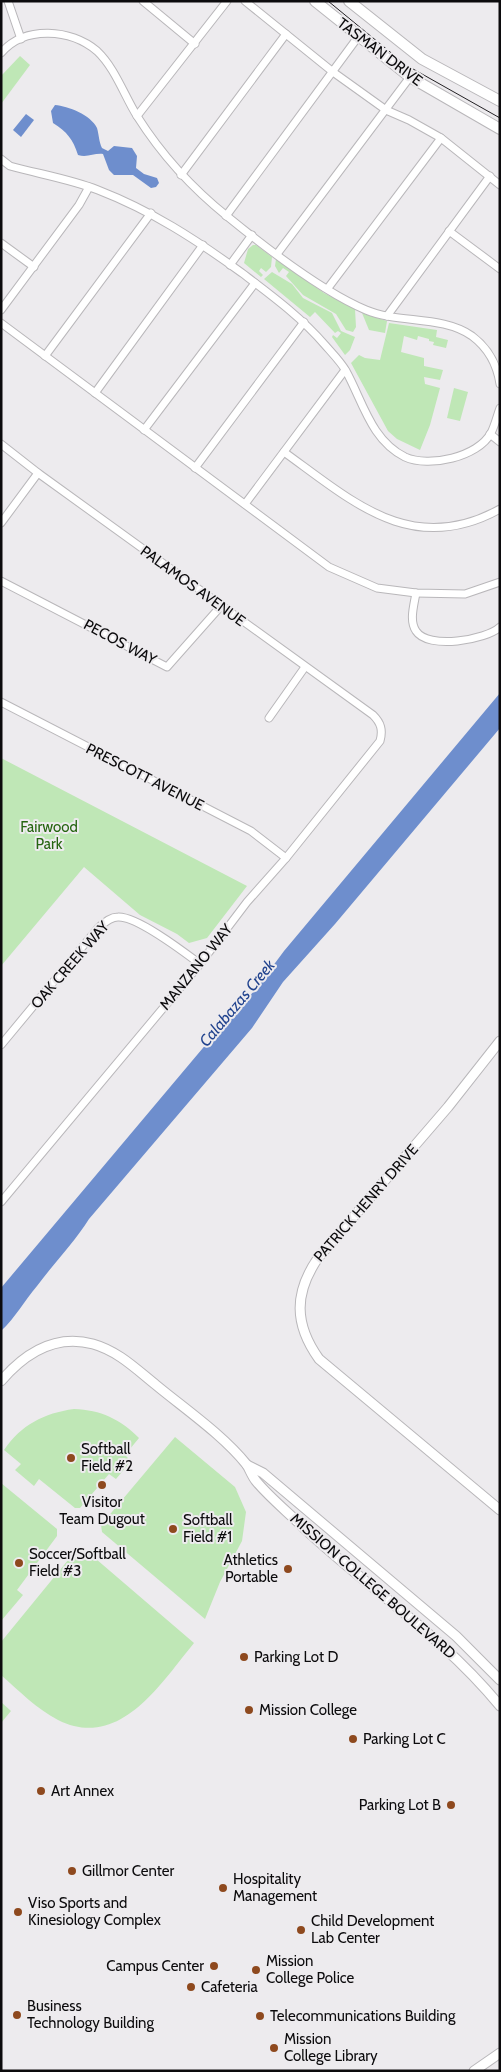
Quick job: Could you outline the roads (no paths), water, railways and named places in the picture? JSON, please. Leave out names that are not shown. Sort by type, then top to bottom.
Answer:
[{"type":"main road","name":"TASMAN DRIVE","points":[[314,1],[410,77],[500,129]]},
{"type":"main road","name":"TASMAN DRIVE","points":[[349,1],[422,59],[500,100]]},
{"type":"street","points":[[8,1],[21,39]]},
{"type":"street","points":[[143,1],[195,44]]},
{"type":"street","points":[[137,116],[228,1]]},
{"type":"street","points":[[245,1],[333,72],[386,110],[409,120],[441,138],[500,185]]},
{"type":"street","points":[[1,53],[21,39],[36,34],[53,32],[70,36],[97,51],[107,64],[137,116],[181,175],[226,216],[314,281],[366,310],[386,316],[456,328],[471,336],[488,351],[498,372],[500,384]]},
{"type":"street","points":[[181,175],[286,34]]},
{"type":"street","points":[[226,216],[358,36]]},
{"type":"street","points":[[277,254],[410,77]]},
{"type":"street","points":[[328,288],[441,138]]},
{"type":"street","points":[[1,159],[10,166],[89,187],[151,212],[204,245],[256,283],[304,322],[345,370],[375,430],[388,446],[407,458],[429,462],[446,460],[476,447],[490,434],[500,408]]},
{"type":"street","points":[[386,316],[490,176]]},
{"type":"street","points":[[1,310],[79,205],[89,187]]},
{"type":"street","points":[[45,356],[151,212]]},
{"type":"street","points":[[449,231],[500,269]]},
{"type":"street","points":[[230,264],[252,235]]},
{"type":"street","points":[[1,244],[34,267]]},
{"type":"street","points":[[95,393],[204,245]]},
{"type":"street","points":[[144,430],[256,283]]},
{"type":"street","points":[[194,468],[304,322]]},
{"type":"street","points":[[1,324],[329,567],[377,588],[416,593],[465,594],[499,585]]},
{"type":"street","points":[[245,504],[345,370]]},
{"type":"street","points":[[490,434],[500,442]]},
{"type":"street","name":"PALAMOS AVENUE","points":[[1,444],[220,606],[372,715],[379,721],[382,728]]},
{"type":"street","points":[[284,452],[363,508],[400,525],[444,527],[469,522],[500,509]]},
{"type":"street","points":[[1,523],[38,473]]},
{"type":"street","name":"PECOS WAY","points":[[1,580],[167,667],[220,606]]},
{"type":"street","points":[[416,593],[413,610],[414,626],[417,633],[423,637],[434,641],[450,642],[475,638],[496,631],[500,627]]},
{"type":"street","points":[[269,718],[305,667]]},
{"type":"street","name":"PRESCOTT AVENUE","points":[[1,702],[251,831],[286,858]]},
{"type":"street","name":"MANZANO WAY","points":[[1,1202],[200,964],[246,902],[286,858],[380,742],[382,728]]},
{"type":"street","name":"OAK CREEK WAY","points":[[1,1045],[98,928],[109,919],[121,916],[150,930],[200,964]]},
{"type":"street","name":"PATRICK HENRY DRIVE","points":[[500,1041],[448,1107],[318,1258],[304,1284],[300,1298],[300,1310],[307,1340],[323,1364],[500,1510]]},
{"type":"street","name":"MISSION COLLEGE BOULEVARD","points":[[1,1380],[24,1357],[46,1346],[80,1342],[105,1348],[126,1360],[216,1435],[247,1465],[256,1480],[305,1529],[446,1649],[477,1678],[500,1706]]},
{"type":"street","name":"MISSION COLLEGE BOULEVARD","points":[[247,1465],[263,1473],[456,1636],[500,1680]]},
{"type":"street","points":[[474,2071],[500,2053]]},
{"type":"water","points":[[55,105],[72,109],[90,119],[97,128],[102,148],[108,151],[114,146],[132,148],[137,156],[136,168],[144,174],[157,178],[159,183],[156,187],[151,188],[133,175],[114,175],[109,170],[103,154],[78,155],[69,136],[53,123],[51,111]]},
{"type":"water","points":[[26,114],[34,120],[21,137],[13,130]]},
{"type":"water","points":[[500,693],[500,728],[335,924],[283,982],[252,1028],[89,1219],[16,1315],[1,1331],[1,1288],[213,1036],[255,990],[284,951]]},
{"type":"tram line","points":[[328,1],[406,65],[500,118]]},
{"type":"place","name":"Softball Field #2","points":[[71,1458]]},
{"type":"place","name":"Visitor Team Dugout","points":[[102,1485]]},
{"type":"place","name":"Softball Field #1","points":[[173,1529]]},
{"type":"place","name":"Soccer/Softball Field #3","points":[[19,1563]]},
{"type":"place","name":"Athletics Portable","points":[[288,1569]]},
{"type":"place","name":"Parking Lot D","points":[[244,1657]]},
{"type":"place","name":"Mission College","points":[[249,1710]]},
{"type":"place","name":"Parking Lot C","points":[[353,1739]]},
{"type":"place","name":"Art Annex","points":[[41,1791]]},
{"type":"place","name":"Parking Lot B","points":[[451,1805]]},
{"type":"place","name":"Gillmor Center","points":[[72,1871]]},
{"type":"place","name":"Hospitality Management","points":[[223,1888]]},
{"type":"place","name":"Viso Sports and Kinesiology Complex","points":[[18,1912]]},
{"type":"place","name":"Child Development Lab Center","points":[[301,1930]]},
{"type":"place","name":"Campus Center","points":[[214,1966]]},
{"type":"place","name":"Mission College Police","points":[[256,1970]]},
{"type":"place","name":"Cafeteria","points":[[191,1987]]},
{"type":"place","name":"Business Technology Building","points":[[17,2015]]},
{"type":"place","name":"Telecommunications Building","points":[[260,2016]]},
{"type":"place","name":"Mission College Library","points":[[274,2048]]},
{"type":"park label","name":"Fairwood Park","points":[[49,836]]},
{"type":"water label","name":"Calabazas Creek","points":[[237,1003]]}]
